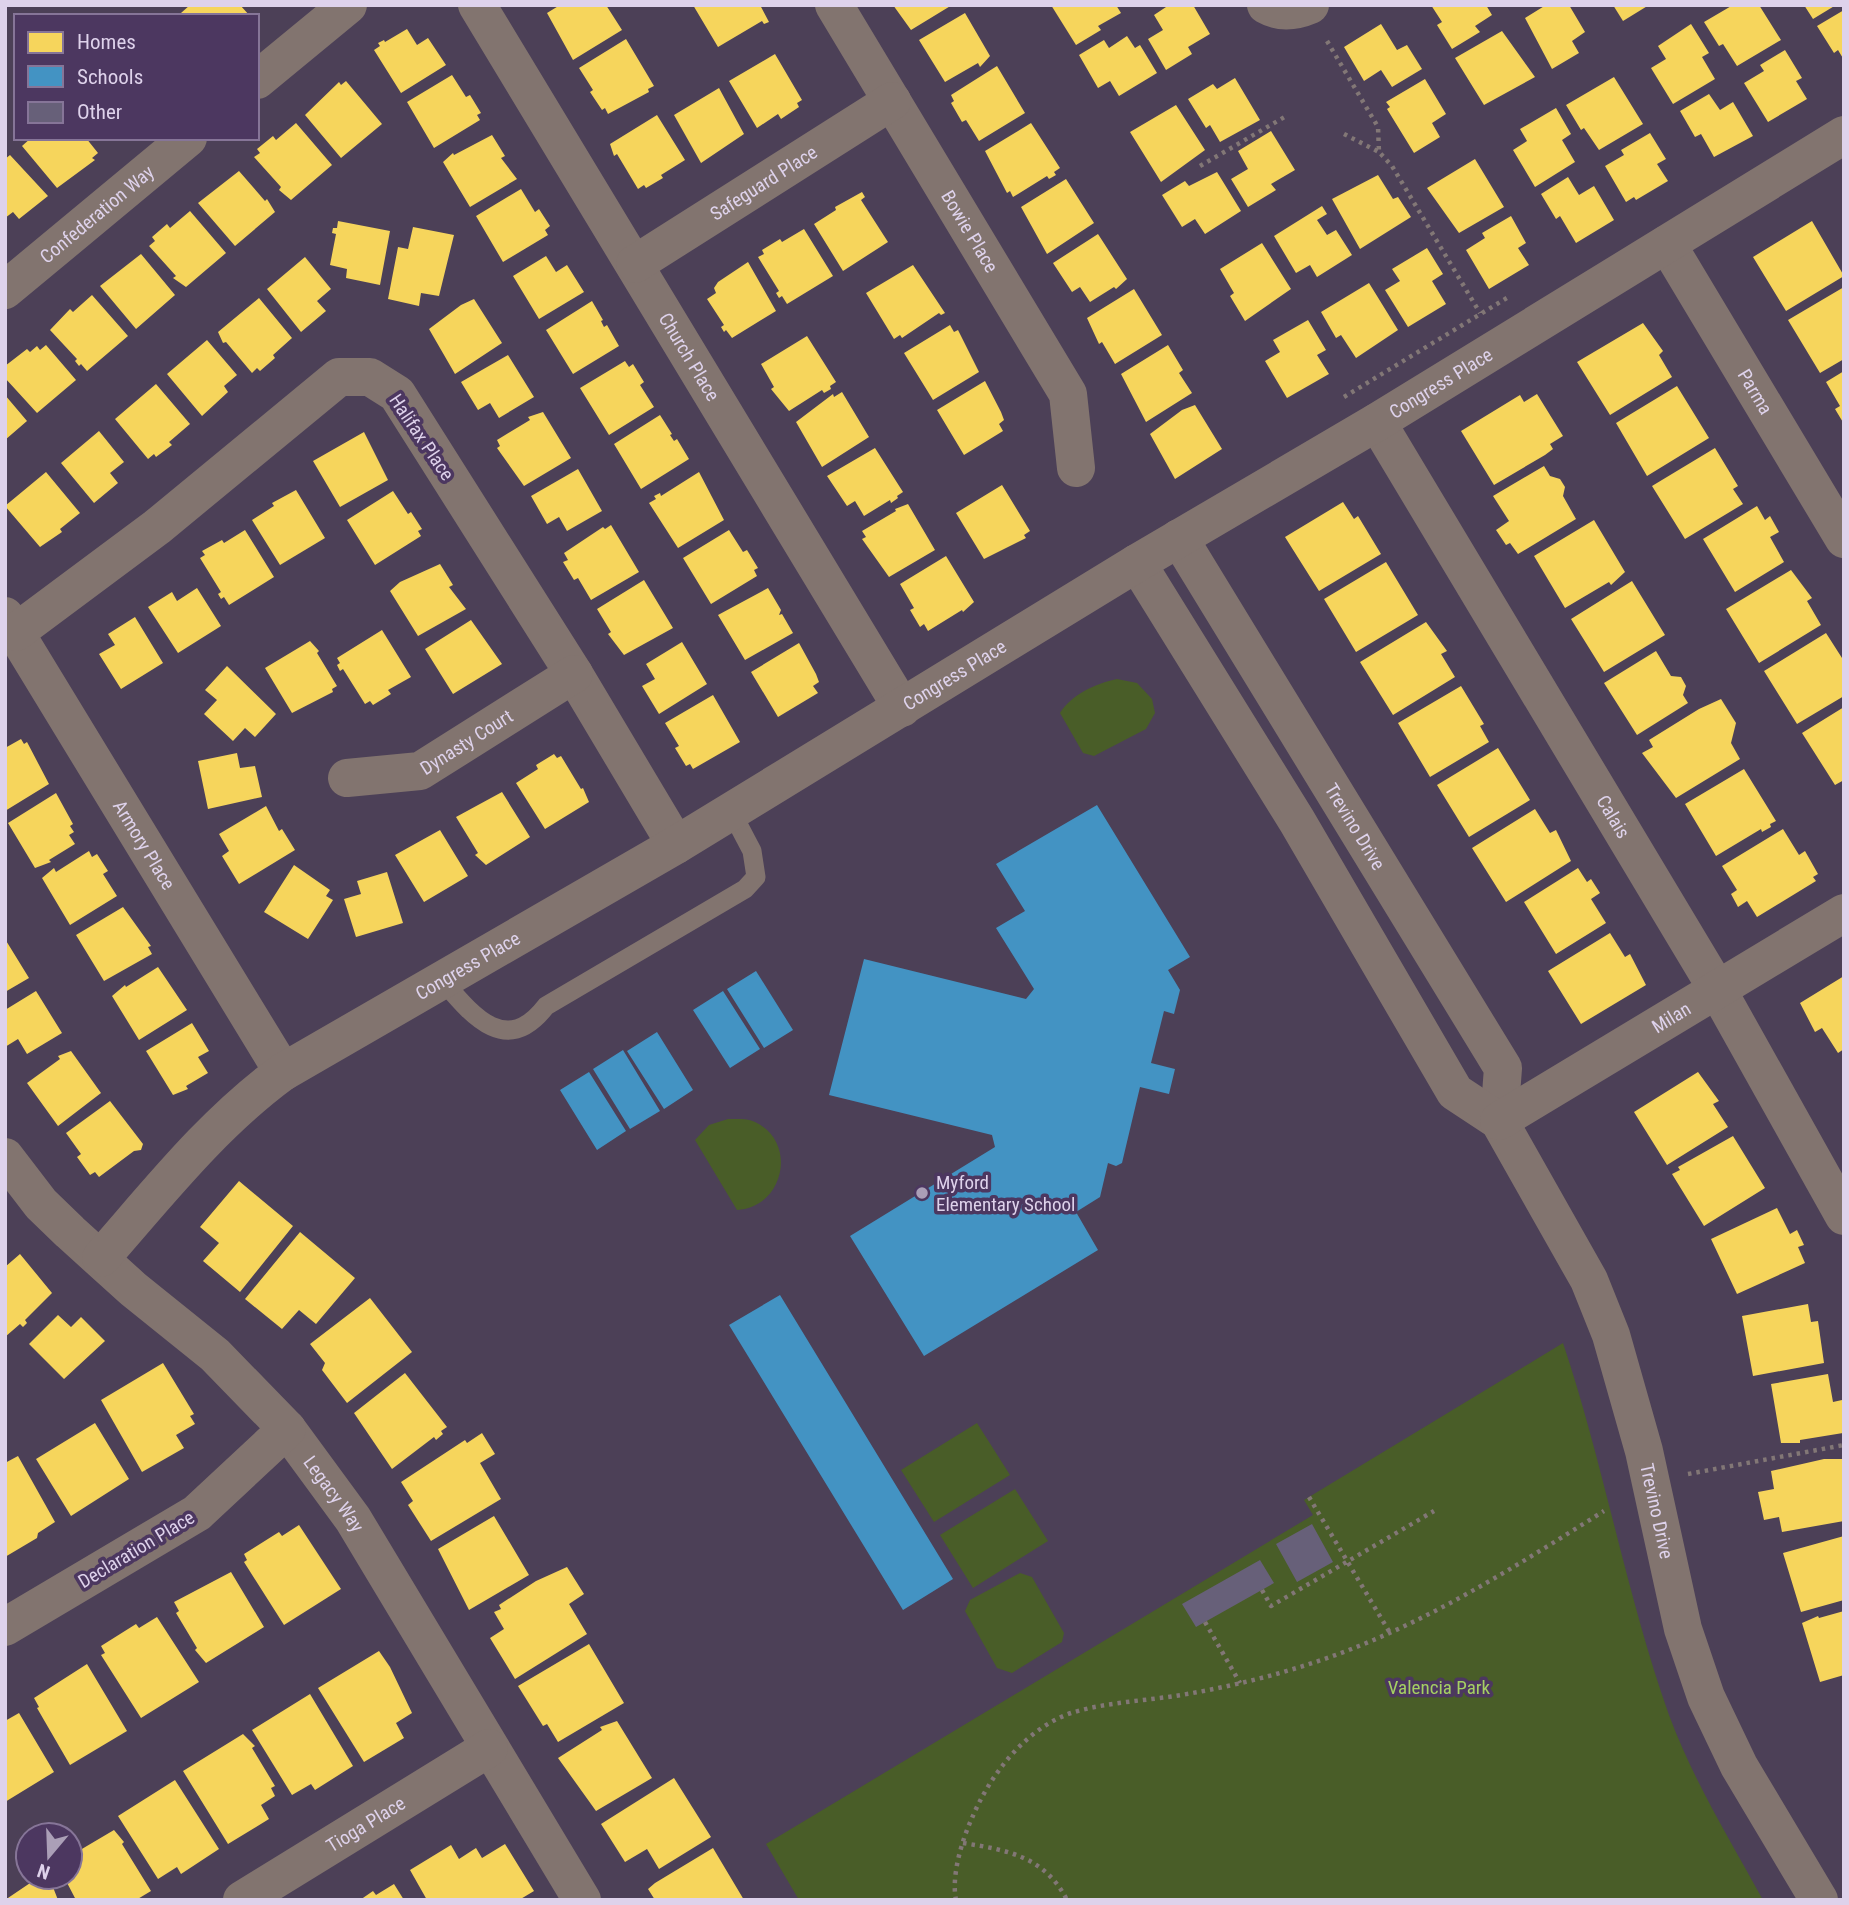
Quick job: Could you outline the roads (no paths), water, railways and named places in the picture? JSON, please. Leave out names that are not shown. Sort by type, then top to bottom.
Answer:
[{"type":"street","points":[[259,78],[348,5]]},
{"type":"street","name":"Church Place","points":[[477,5],[902,708]]},
{"type":"street","name":"Bowie Place","points":[[834,5],[1068,394],[1076,468]]},
{"type":"street","name":"Safeguard Place","points":[[635,264],[891,101]]},
{"type":"street","name":"Congress Place","points":[[101,1258],[207,1137],[253,1094],[283,1072],[676,845],[1137,563],[1377,422],[1844,135]]},
{"type":"street","name":"Confederation Way","points":[[5,290],[186,140]]},
{"type":"street","name":"Parma","points":[[1667,244],[1844,539]]},
{"type":"street","name":"Halifax Place","points":[[11,624],[157,527],[339,377],[370,377],[397,394],[574,674],[676,845]]},
{"type":"street","name":"Calais","points":[[1377,422],[1717,989],[1844,1216]]},
{"type":"street","name":"Trevino Drive","points":[[1179,538],[1503,1068],[1499,1121]]},
{"type":"street","name":"Trevino Drive","points":[[1137,563],[1297,821],[1455,1091],[1499,1121],[1589,1280],[1611,1335],[1644,1451],[1683,1629],[1706,1697],[1739,1766],[1819,1900]]},
{"type":"street","name":"Armory Place","points":[[11,624],[283,1072]]},
{"type":"street","name":"Dynasty Court","points":[[347,778],[420,771],[574,674]]},
{"type":"street","name":"Milan","points":[[1499,1121],[1844,913]]},
{"type":"street","name":"Legacy Way","points":[[5,1157],[41,1204],[133,1289],[215,1355],[287,1429],[353,1519],[582,1900]]},
{"type":"street","name":"Declaration Place","points":[[5,1627],[197,1513],[287,1429]]},
{"type":"street","name":"Tioga Place","points":[[242,1900],[489,1748]]},
{"type":"lane","points":[[442,980],[475,1019],[492,1027],[517,1030],[534,1022],[546,1006],[745,889],[756,877],[752,851],[731,811]]},
{"type":"place","name":"Myford Elementary School","points":[[922,1193]]},
{"type":"park label","name":"Valencia Park","points":[[1439,1687]]}]
